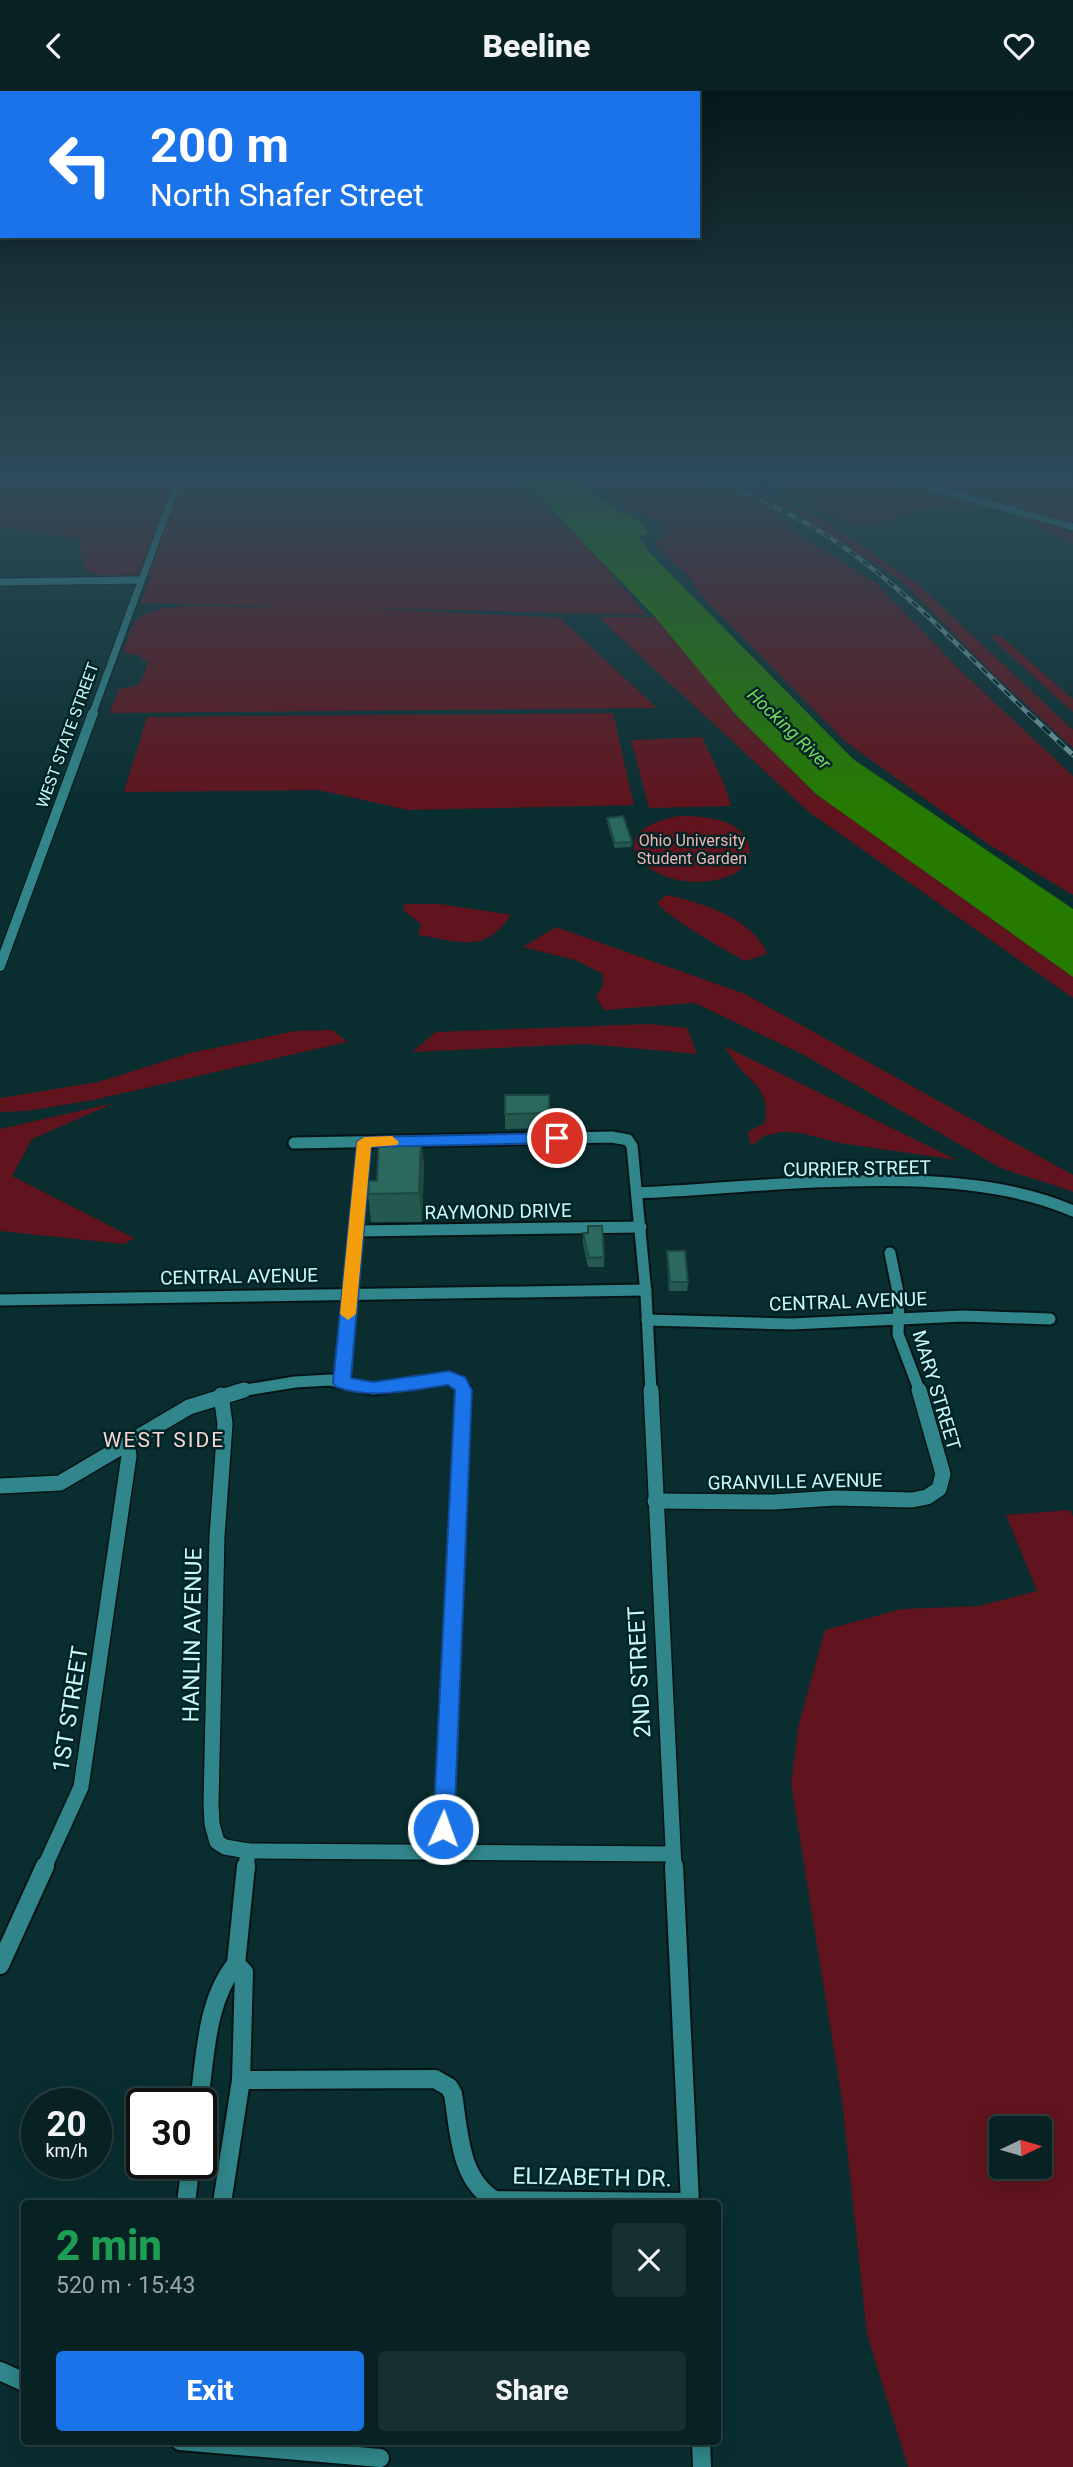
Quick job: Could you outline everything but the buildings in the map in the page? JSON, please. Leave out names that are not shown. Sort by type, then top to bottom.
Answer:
[{"type":"street","name":"WEST STATE STREET","points":[[0,966],[138,587]]},
{"type":"street","name":"2ND STREET","points":[[364,1142],[612,1137],[628,1139],[634,1155],[646,1290],[690,2200]]},
{"type":"street","points":[[294,1143],[364,1142],[342,1383]]},
{"type":"street","name":"CURRIER STREET","points":[[638,1193],[865,1182],[929,1184],[1025,1193],[1045,1198],[1073,1211]]},
{"type":"street","name":"RAYMOND DRIVE","points":[[357,1231],[641,1227]]},
{"type":"street","name":"MARY STREET","points":[[890,1253],[899,1297],[898,1319],[902,1348],[925,1406],[943,1474],[942,1484],[935,1493]]},
{"type":"street","name":"CENTRAL AVENUE","points":[[0,1300],[646,1290]]},
{"type":"street","name":"CENTRAL AVENUE","points":[[647,1320],[791,1324],[991,1316],[1050,1319]]},
{"type":"street","points":[[0,1486],[60,1483],[189,1407],[221,1395],[272,1385],[330,1380],[373,1389],[449,1378],[459,1381],[464,1390],[443,1851]]},
{"type":"street","name":"HANLIN AVENUE","points":[[221,1395],[225,1424],[213,1646],[212,1824],[217,1842],[225,1847],[248,1851]]},
{"type":"street","name":"1ST STREET","points":[[0,1965],[81,1787],[125,1489],[129,1456],[127,1444]]},
{"type":"street","name":"GRANVILLE AVENUE","points":[[655,1501],[774,1502],[835,1498],[912,1500],[935,1493]]},
{"type":"street","points":[[201,2088],[212,2021],[227,1971],[236,1964],[248,1851],[673,1854]]},
{"type":"street","points":[[222,2200],[241,2080],[244,1972],[236,1964]]},
{"type":"street","name":"ELIZABETH DR.","points":[[241,2080],[435,2079],[449,2087],[453,2094],[467,2168],[476,2186],[487,2197],[495,2200]]},
{"type":"street","points":[[186,2200],[189,2179]]},
{"type":"street","points":[[0,2371],[21,2381]]},
{"type":"street","points":[[221,2445],[380,2458]]},
{"type":"street","points":[[701,2445],[702,2467]]},
{"type":"green space","points":[[147,587],[622,587],[646,615],[365,608],[560,618],[657,708],[110,713],[119,689],[139,685],[149,661],[143,661],[141,656],[123,652],[131,629],[139,618],[151,612],[185,606],[275,606],[141,603]]},
{"type":"green space","points":[[696,587],[880,587],[959,669],[1073,776],[1073,895],[988,844],[846,742]]},
{"type":"green space","points":[[908,587],[921,587],[1073,730],[1073,748],[992,673]]},
{"type":"green space","points":[[598,617],[655,617],[736,715],[816,794],[1073,977],[1073,998],[809,812]]},
{"type":"green space","points":[[1000,635],[1073,699],[1073,712],[989,636]]},
{"type":"green space","points":[[613,713],[634,805],[408,810],[319,790],[124,792],[147,717]]},
{"type":"green space","name":"Ohio University Student Garden","points":[[702,737],[725,786],[731,806],[649,808],[631,740]]},
{"type":"green space","name":"Ohio University Student Garden","points":[[679,816],[720,820],[740,831],[749,845],[750,852],[744,866],[729,876],[704,882],[680,880],[659,873],[643,863],[635,850],[636,837],[650,825]]},
{"type":"green space","points":[[666,895],[709,907],[738,921],[760,941],[767,954],[745,961],[724,949],[664,910],[657,903]]},
{"type":"green space","points":[[405,904],[440,904],[511,915],[491,936],[470,942],[458,942],[418,935],[421,924],[403,910]]},
{"type":"green space","points":[[556,927],[745,994],[1073,1175],[1073,1192],[999,1167],[802,1054],[695,1003],[604,1010],[596,997],[603,986],[603,974],[575,960],[523,947]]},
{"type":"green space","points":[[649,1024],[687,1028],[697,1054],[587,1044],[412,1052],[436,1032]]},
{"type":"green space","points":[[333,1030],[347,1042],[93,1100],[27,1111],[0,1112],[0,1098],[98,1082],[191,1053],[295,1031]]},
{"type":"green space","points":[[724,1046],[957,1160],[840,1143],[801,1133],[782,1132],[764,1136],[751,1146],[748,1132],[765,1123],[765,1101],[760,1090],[739,1068]]},
{"type":"green space","points":[[114,1103],[32,1139],[12,1176],[134,1238],[124,1244],[0,1231],[0,1129]]},
{"type":"green space","points":[[1069,1510],[1073,1516],[1073,2467],[908,2467],[867,2334],[842,2100],[791,1783],[799,1724],[825,1630],[902,1609],[979,1606],[1037,1591],[1006,1515]]},
{"type":"water","name":"Hocking River","points":[[626,587],[683,587],[853,759],[1073,909],[1073,977],[816,794],[736,715],[655,617]]},
{"type":"railway","points":[[894,587],[1030,715]]},
{"type":"railway","points":[[1028,713],[1073,755]]},
{"type":"slow traffic","points":[[348,1314],[364,1142],[392,1142]]},
{"type":"district","name":"WEST SIDE","points":[[164,1440]]},
{"type":"route","points":[[443,1829],[464,1390],[459,1381],[453,1378],[373,1389],[342,1383],[364,1142],[557,1138]]}]
